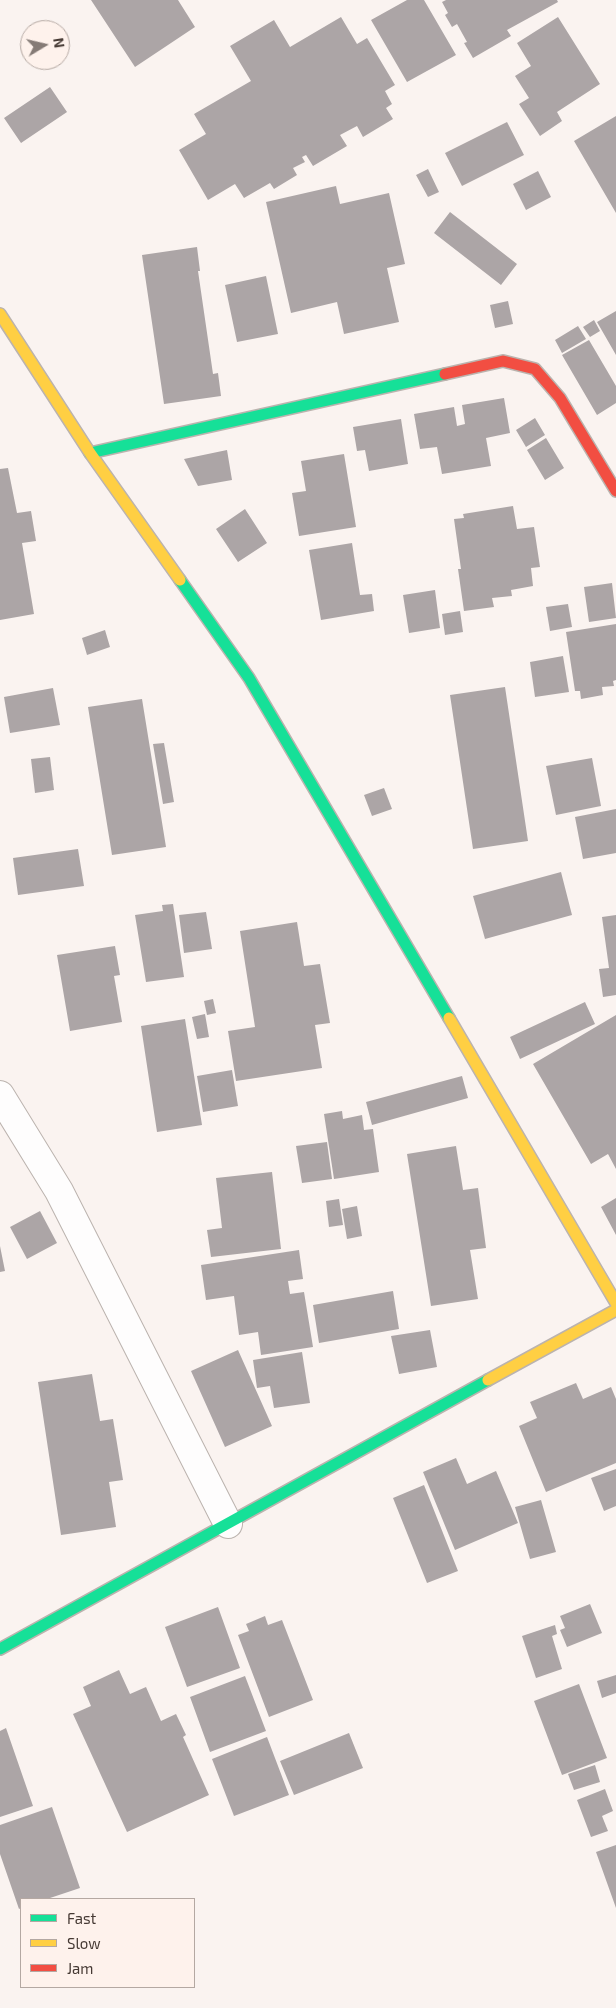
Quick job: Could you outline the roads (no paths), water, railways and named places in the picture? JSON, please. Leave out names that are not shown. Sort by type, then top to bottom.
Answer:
[{"type":"street","points":[[0,314],[90,453],[249,678],[616,1303]]},
{"type":"street","points":[[90,453],[503,361],[535,369],[560,398],[616,491]]},
{"type":"street","points":[[0,1095],[59,1191],[228,1524]]},
{"type":"street","points":[[0,1648],[616,1310]]}]
